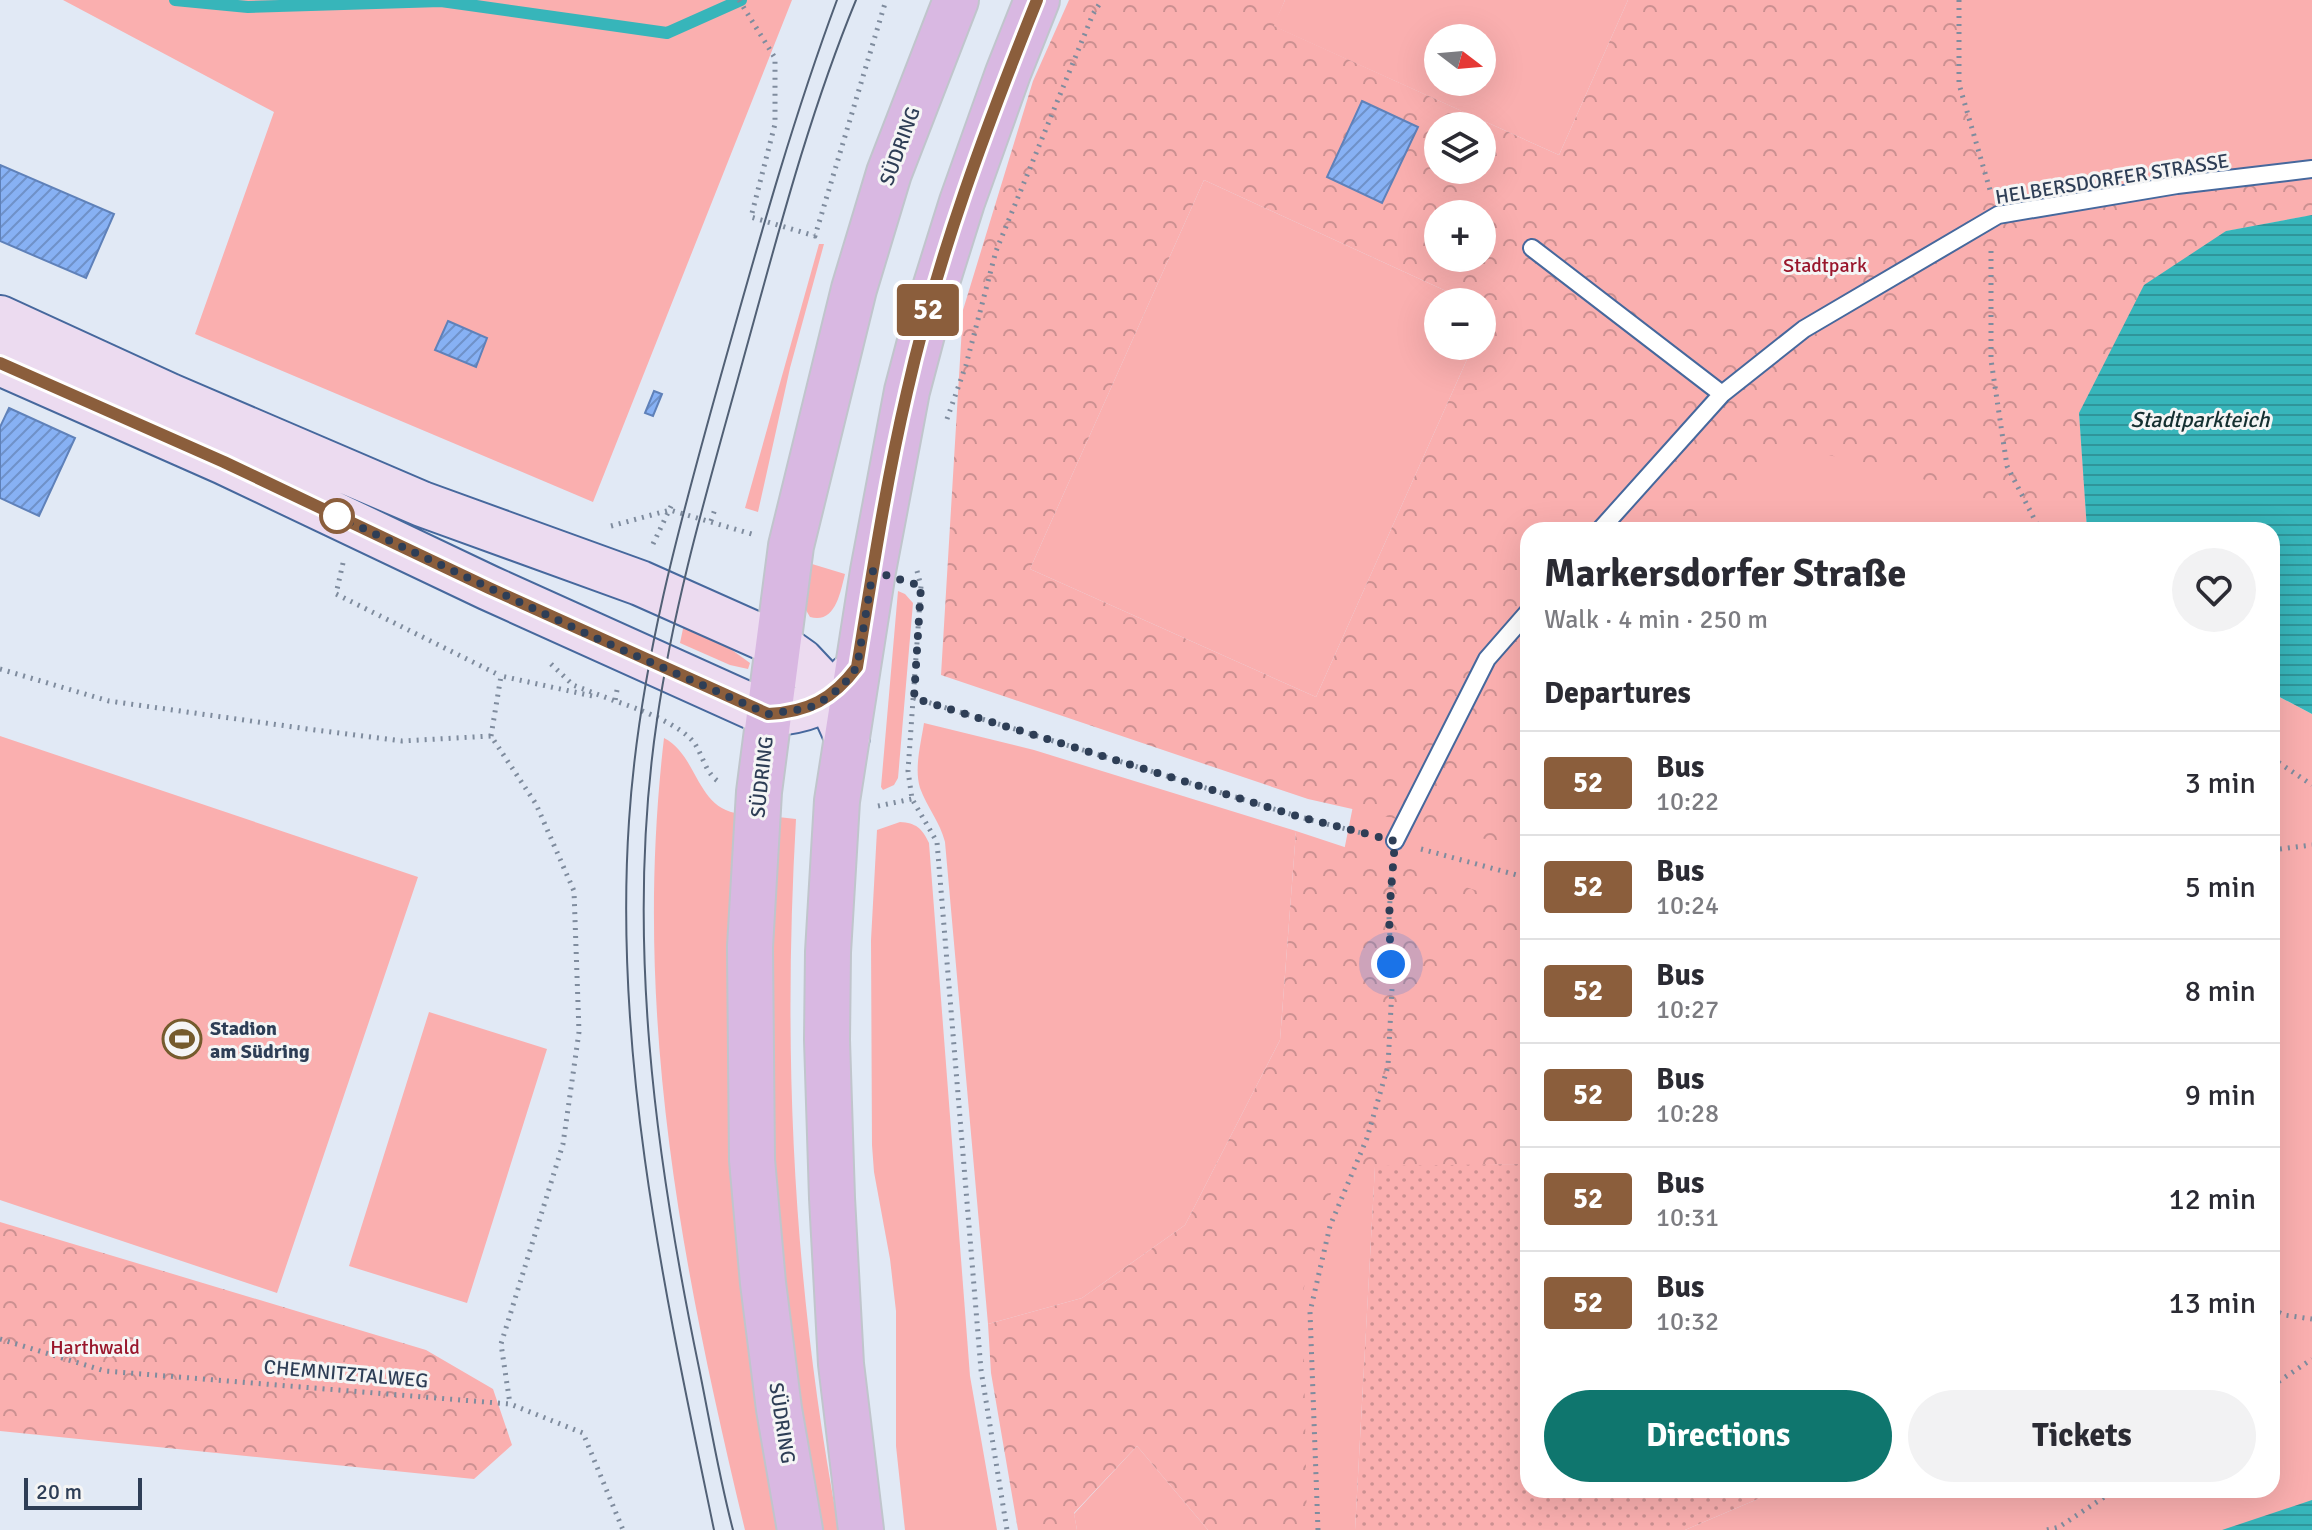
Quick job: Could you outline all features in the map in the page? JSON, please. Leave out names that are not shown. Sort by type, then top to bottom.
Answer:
[{"type":"main road","name":"SÜDRING","points":[[800,1530],[779,1409],[752,1160],[750,947],[755,847],[768,714],[791,546],[854,289],[889,173],[956,0]]},
{"type":"main road","points":[[861,1530],[841,1364],[827,1040],[834,832],[847,737],[843,682],[873,571],[907,391],[930,304],[962,202],[1037,0]]},
{"type":"main road","points":[[0,318],[170,396],[422,504],[640,583],[777,644],[801,661],[843,682]]},
{"type":"main road","points":[[0,363],[210,456],[598,639],[768,714],[809,708],[843,682]]},
{"type":"lane","name":"HELBERSDORFER STRASSE","points":[[1607,522],[1722,394],[1804,329],[1998,215],[2177,185],[2312,169]]},
{"type":"lane","points":[[1532,248],[1722,394]]},
{"type":"lane","points":[[1395,841],[1487,659],[1520,621]]},
{"type":"path","points":[[739,0],[775,58],[775,124],[751,217],[815,236],[886,0]]},
{"type":"path","points":[[945,425],[966,365],[996,251],[1093,14],[1102,0]]},
{"type":"path","points":[[1959,0],[1959,84],[1998,215],[1989,257],[1991,360],[2007,466],[2036,522]]},
{"type":"path","points":[[670,510],[673,502]]},
{"type":"path","points":[[711,521],[715,509]]},
{"type":"path","points":[[600,529],[670,510],[791,546]]},
{"type":"path","points":[[351,523],[336,594],[501,676],[615,701]]},
{"type":"path","points":[[915,560],[921,586],[908,771],[912,799],[937,842],[981,1370],[1007,1530]]},
{"type":"path","points":[[873,571],[921,586]]},
{"type":"path","points":[[0,669],[109,701],[315,730],[402,741],[491,736]]},
{"type":"path","points":[[501,676],[491,736],[536,804],[574,891],[579,1032],[563,1144],[501,1344],[510,1404]]},
{"type":"path","points":[[914,698],[1300,817],[1520,876]]},
{"type":"path","points":[[2280,763],[2312,785]]},
{"type":"path","points":[[1318,1530],[1310,1312],[1330,1226],[1367,1138],[1388,1066],[1392,988],[1389,916],[1395,841]]},
{"type":"path","points":[[2280,849],[2312,845]]},
{"type":"path","points":[[2280,1313],[2312,1319]]},
{"type":"path","name":"CHEMNITZTALWEG","points":[[0,1339],[105,1371],[510,1404],[583,1433],[623,1530]]},
{"type":"path","points":[[2280,1381],[2312,1359]]},
{"type":"path","points":[[2047,1530],[2059,1527],[2103,1498]]},
{"type":"green space","points":[[63,0],[792,0],[593,502],[195,334],[274,112]]},
{"type":"green space","points":[[1069,0],[1285,0],[1274,26],[1464,112],[1424,112],[1424,184],[1496,184],[1496,126],[1559,155],[1628,0],[1959,0],[1959,84],[1998,215],[2312,169],[2312,215],[2226,231],[2079,413],[2085,499],[1990,504],[1917,477],[1781,443],[1694,522],[1520,522],[1520,844],[1503,843],[1308,799],[941,675],[963,310],[1033,81]],"holes":[[[1204,180],[1439,288],[1496,288],[1496,360],[1467,360],[1316,697],[1030,569]]]},
{"type":"green space","points":[[1285,0],[1628,0],[1559,155],[1496,127],[1496,112],[1464,112],[1428,96],[1496,96],[1496,24],[1424,24],[1424,94],[1273,26]]},
{"type":"green space","name":"Stadtpark","points":[[1667,0],[2312,0],[2312,215],[2226,231],[2079,413],[2086,522],[1520,522],[1520,1164],[1375,1167],[1355,1530],[1289,1530],[1265,1246],[1359,776]]},
{"type":"green space","points":[[1204,180],[1439,288],[1424,288],[1424,360],[1467,360],[1316,697],[1030,569]]},
{"type":"green space","points":[[819,244],[824,244],[790,368],[758,512],[745,508]]},
{"type":"green space","points":[[812,564],[845,574],[835,606],[831,612],[818,618],[810,617],[803,605]]},
{"type":"green space","points":[[898,591],[913,603],[898,778],[894,785],[883,790],[881,787]]},
{"type":"green space","points":[[684,624],[721,642],[750,663],[748,669],[730,665],[680,643]]},
{"type":"green space","points":[[2280,697],[2312,714],[2312,1509],[2263,1530],[1685,1530],[1760,1498],[2280,1498]]},
{"type":"green space","points":[[924,723],[1034,750],[1296,831],[1280,1040],[1185,1225],[1082,1298],[988,1324],[945,842],[918,780]]},
{"type":"green space","name":"Stadion am Südring","points":[[0,736],[418,877],[277,1293],[0,1200]]},
{"type":"green space","points":[[664,738],[684,756],[712,800],[735,813],[729,988],[781,1530],[745,1530],[701,1333],[668,1137],[654,940],[656,840]]},
{"type":"green space","points":[[778,817],[796,819],[790,999],[795,1176],[811,1352],[839,1530],[821,1530],[791,1348],[775,1188],[770,1054],[771,928]]},
{"type":"green space","points":[[900,822],[918,827],[929,843],[970,1376],[997,1530],[905,1530],[896,1446],[896,1311],[872,1145],[871,940],[877,830]]},
{"type":"green space","points":[[1296,831],[1520,904],[1520,1164],[1338,1168],[1297,1312],[1304,1358],[1307,1530],[1208,1530],[1137,1446],[1074,1513],[1077,1530],[1018,1530],[991,1373],[988,1324],[1082,1298],[1185,1225],[1280,1040]]},
{"type":"green space","points":[[429,1012],[547,1049],[467,1303],[349,1266]]},
{"type":"green space","points":[[1520,1164],[1520,1498],[1760,1498],[1685,1530],[1355,1530],[1375,1166]]},
{"type":"green space","name":"Harthwald","points":[[0,1222],[426,1350],[493,1389],[512,1445],[474,1479],[0,1431]]},
{"type":"green space","points":[[1137,1446],[1208,1530],[1077,1530],[1074,1514]]},
{"type":"water","name":"Stadtparkteich","points":[[2312,215],[2312,714],[2280,697],[2280,522],[2086,522],[2079,413],[2144,285],[2226,231]]},
{"type":"water","points":[[2312,1500],[2312,1530],[2222,1530]]},
{"type":"building","points":[[1362,101],[1418,127],[1382,203],[1327,177]]},
{"type":"building","points":[[0,165],[114,214],[86,278],[0,241]]},
{"type":"building","points":[[448,321],[487,338],[476,367],[435,350]]},
{"type":"building","points":[[654,391],[662,394],[653,416],[645,413]]},
{"type":"building","points":[[9,408],[75,438],[39,516],[0,498],[0,427]]},
{"type":"waterway","points":[[175,0],[248,7],[441,1],[667,33],[741,0]]},
{"type":"tram line","points":[[714,1530],[662,1267],[636,1089],[626,911],[629,821],[642,706],[677,536],[776,183],[837,0]]},
{"type":"tram line","points":[[733,1530],[683,1288],[658,1127],[645,964],[644,883],[648,801],[665,673],[695,535],[795,175],[823,87],[856,0]]},
{"type":"bus line","name":"52","points":[[0,363],[224,462],[598,639],[768,714],[809,708],[829,697],[857,667],[889,479],[907,391],[930,304],[962,202],[1037,0]]},
{"type":"place","name":"Stadion am Südring","points":[[182,1039]]},
{"type":"route","points":[[337,516],[598,639],[768,714],[809,708],[829,697],[857,667],[873,571],[921,586],[914,698],[1300,817],[1395,841],[1389,916],[1391,964]]}]
